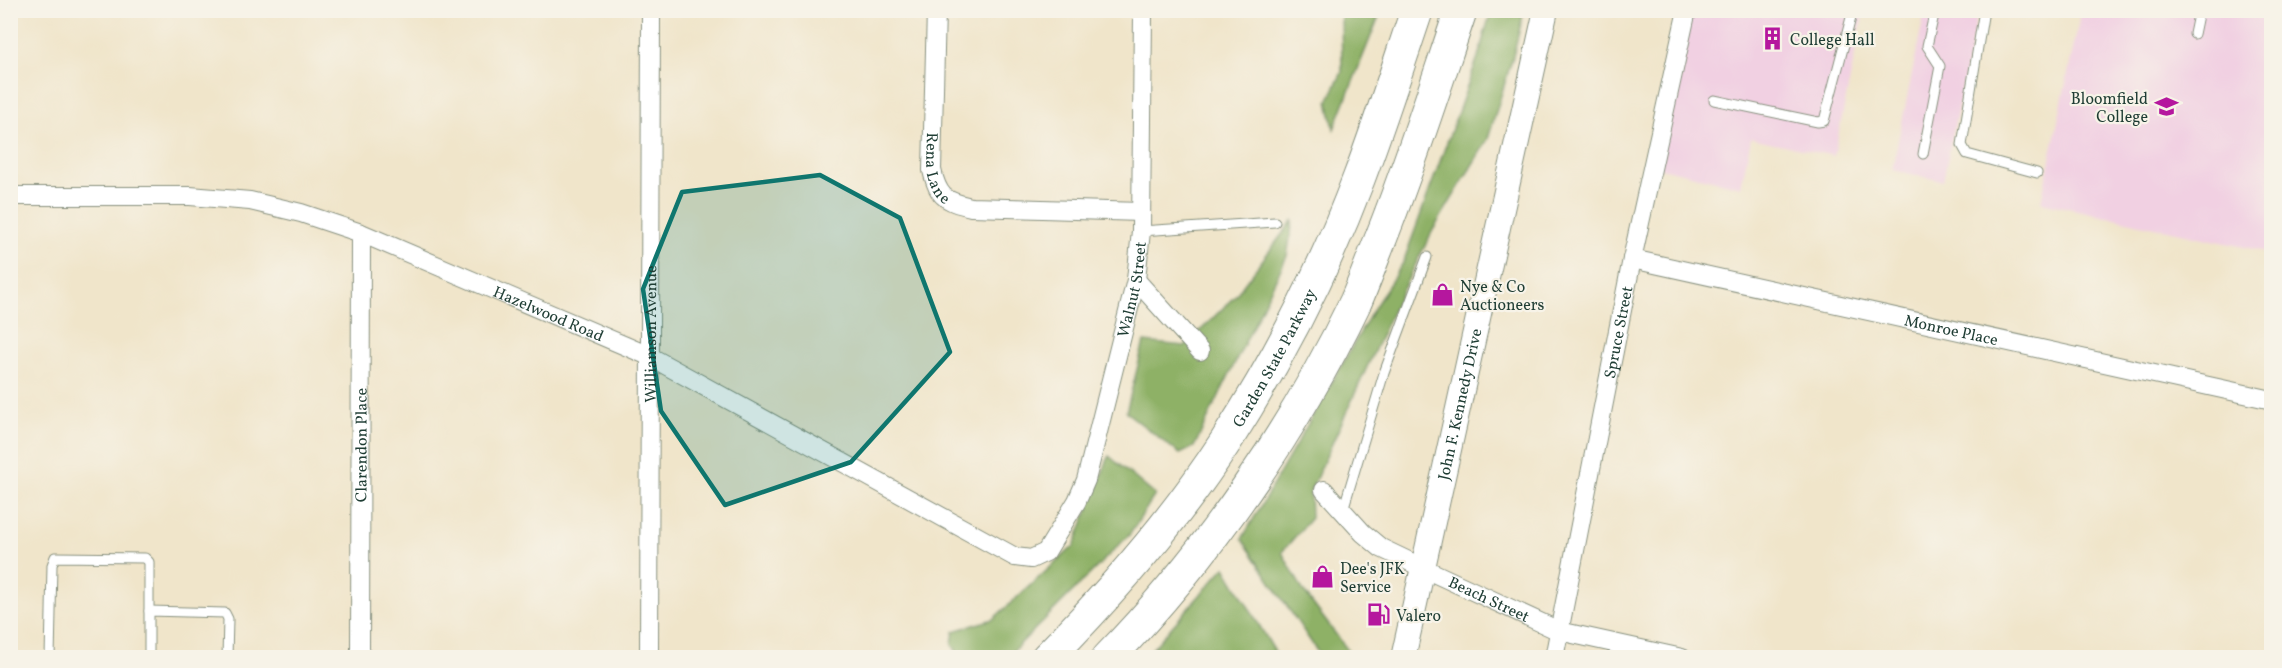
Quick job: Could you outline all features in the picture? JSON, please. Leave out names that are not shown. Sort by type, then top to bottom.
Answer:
[{"type":"highway","name":"Garden State Parkway","points":[[1047,657],[1106,597],[1170,518],[1225,442],[1275,358],[1319,270],[1359,180],[1417,10]]},
{"type":"highway","points":[[1108,657],[1138,627],[1201,553],[1258,471],[1310,387],[1356,300],[1411,158],[1461,10]]},
{"type":"main road","name":"John F. Kennedy Drive","points":[[1403,657],[1546,10]]},
{"type":"street","name":"Williamson Avenue","points":[[649,657],[651,10]]},
{"type":"street","name":"Rena Lane","points":[[936,10],[932,170],[942,197],[971,207],[1141,212]]},
{"type":"street","name":"Walnut Street","points":[[1046,552],[1077,501],[1086,480],[1136,280],[1141,231],[1143,10]]},
{"type":"street","name":"Spruce Street","points":[[1554,657],[1632,259],[1688,10]]},
{"type":"street","name":"Hazelwood Road","points":[[10,196],[190,196],[250,201],[301,213],[361,233],[649,356],[1015,557],[1032,559],[1046,552]]},
{"type":"street","name":"Clarendon Place","points":[[360,657],[361,233]]},
{"type":"street","name":"Monroe Place","points":[[1632,259],[2271,400]]},
{"type":"street","points":[[1136,280],[1200,351]]},
{"type":"street","name":"Beach Street","points":[[1324,490],[1363,533],[1381,548],[1423,568],[1559,631],[1682,657]]},
{"type":"lane","points":[[1714,100],[1818,122],[1824,121],[1852,10]]},
{"type":"lane","points":[[1923,154],[1940,66],[1927,46],[1935,10]]},
{"type":"lane","points":[[1984,10],[1962,145],[1967,154],[2037,173]]},
{"type":"lane","points":[[2194,34],[2199,10]]},
{"type":"lane","points":[[1141,231],[1275,222]]},
{"type":"lane","points":[[1343,510],[1384,373],[1427,257]]},
{"type":"lane","points":[[50,657],[52,565],[55,557],[145,558],[149,562],[149,657]]},
{"type":"lane","points":[[149,611],[225,614],[228,619],[227,657]]},
{"type":"highlighted area","points":[[820,175],[900,218],[950,352],[851,462],[725,505],[661,411],[643,289],[682,192]]},
{"type":"shaded area","name":"Bloomfield College","points":[[2266,10],[2271,12],[2271,253],[2041,202],[2081,11]]},
{"type":"shaded area","points":[[1681,11],[1864,11],[1834,156],[1751,138],[1741,187],[1648,165]]},
{"type":"shaded area","points":[[1925,11],[1978,11],[1943,181],[1892,170]]},
{"type":"green space","points":[[1341,11],[1381,11],[1334,129],[1328,101],[1342,72]]},
{"type":"green space","points":[[1491,11],[1524,11],[1488,139],[1433,230],[1399,297],[1310,492],[1311,518],[1282,552],[1304,592],[1353,657],[1321,657],[1242,539],[1376,305],[1403,263],[1478,57]]},
{"type":"green space","points":[[1293,220],[1287,256],[1194,447],[1180,454],[1126,412],[1144,342],[1185,346],[1235,296]]},
{"type":"green space","points":[[1109,456],[1155,495],[1130,534],[1007,657],[960,657],[952,644],[954,631],[993,619],[1074,546]]},
{"type":"green space","points":[[1225,567],[1278,657],[1145,657]]},
{"type":"place","name":"College Hall","points":[[1772,39]]},
{"type":"place","name":"Bloomfield College","points":[[2166,107]]},
{"type":"place","name":"Nye & Co Auctioneers","points":[[1442,295]]},
{"type":"place","name":"Dee's JFK Service","points":[[1322,577]]},
{"type":"place","name":"Valero","points":[[1378,615]]}]
